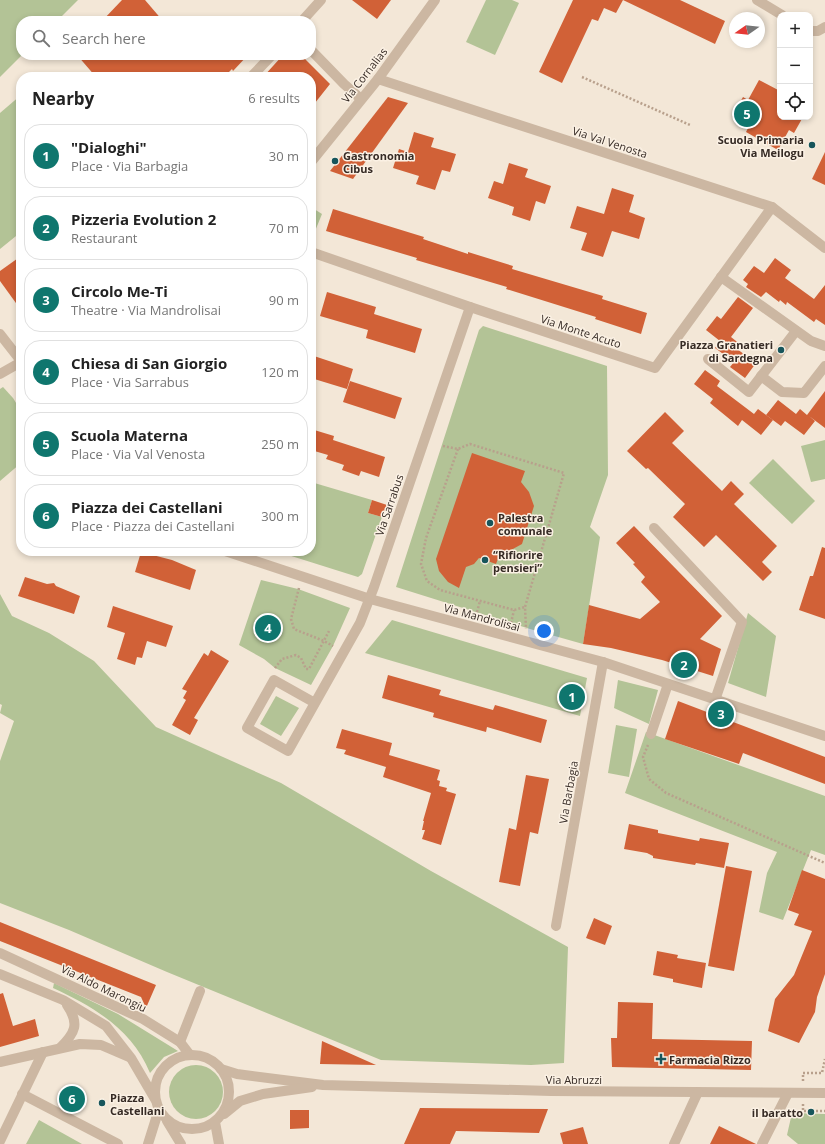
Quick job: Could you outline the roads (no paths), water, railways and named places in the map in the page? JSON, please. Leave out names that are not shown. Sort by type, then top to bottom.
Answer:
[{"type":"street","points":[[307,16],[321,0]]},
{"type":"street","name":"Via Cornalias","points":[[316,156],[378,78],[435,0]]},
{"type":"street","points":[[757,0],[777,12]]},
{"type":"street","points":[[813,31],[818,31],[825,27]]},
{"type":"street","points":[[316,55],[361,99]]},
{"type":"street","points":[[256,72],[267,60]]},
{"type":"street","name":"Via Val Venosta","points":[[378,78],[772,207],[825,248]]},
{"type":"street","name":"Via Monte Acuto","points":[[316,254],[470,307],[655,368],[772,207]]},
{"type":"street","points":[[721,277],[811,342],[825,346]]},
{"type":"street","name":"Via Sarrabus","points":[[315,703],[274,680],[248,728],[288,751],[315,703],[360,623],[370,599],[470,307]]},
{"type":"street","points":[[708,359],[749,392],[796,331]]},
{"type":"street","points":[[0,334],[16,355]]},
{"type":"street","points":[[0,374],[16,365]]},
{"type":"street","points":[[761,376],[782,392],[804,393],[825,366]]},
{"type":"street","points":[[654,528],[742,622],[715,700]]},
{"type":"street","name":"Via Mandrolisai","points":[[240,556],[370,599],[603,662],[825,736]]},
{"type":"street","name":"Via Barbagia","points":[[556,926],[603,662]]},
{"type":"street","points":[[651,734],[668,684]]},
{"type":"street","name":"Via Aldo Marongiu","points":[[0,953],[143,1019],[180,1042],[190,1055]]},
{"type":"street","points":[[0,974],[63,1000],[106,1026],[131,1058],[181,1144]]},
{"type":"street","points":[[180,1042],[200,991]]},
{"type":"street","points":[[60,1048],[72,1036],[74,1026],[74,1016],[63,1000]]},
{"type":"street","points":[[0,1062],[80,1044],[101,1045],[131,1058]]},
{"type":"street","points":[[0,1142],[43,1052]]},
{"type":"street","points":[[190,1055],[202,1056],[212,1061],[221,1069],[227,1080],[229,1092],[227,1105],[218,1119],[196,1129],[186,1129],[176,1126],[160,1108],[155,1087],[159,1075],[167,1065],[178,1058],[190,1055]]},
{"type":"street","name":"Via Abruzzi","points":[[221,1069],[237,1074],[323,1085],[552,1092],[825,1093]]},
{"type":"street","name":"Via Abruzzi","points":[[218,1119],[240,1101],[263,1094],[323,1085]]},
{"type":"street","points":[[674,1144],[698,1092]]},
{"type":"street","points":[[762,1144],[788,1093]]},
{"type":"street","points":[[22,1094],[118,1144]]},
{"type":"street","points":[[148,1144],[160,1108]]},
{"type":"street","points":[[218,1119],[219,1144]]},
{"type":"place","name":"Scuola Materna","points":[[747,114]]},
{"type":"place","name":"Scuola Primaria Via Meilogu","points":[[812,145]]},
{"type":"place","name":"Gastronomia Cibus","points":[[335,161]]},
{"type":"place","name":"Piazza Granatieri di Sardegna","points":[[781,350]]},
{"type":"place","name":"Palestra comunale","points":[[490,523]]},
{"type":"place","name":"“Rifiorire pensieri”","points":[[485,560]]},
{"type":"place","name":"Chiesa di San Giorgio","points":[[268,628]]},
{"type":"place","name":"Pizzeria Evolution 2","points":[[684,665]]},
{"type":"place","name":"\"Dialoghi\"","points":[[572,697]]},
{"type":"place","name":"Circolo Me-Ti","points":[[721,714]]},
{"type":"place","name":"Farmacia Rizzo","points":[[661,1059]]},
{"type":"place","name":"Piazza dei Castellani","points":[[72,1099]]},
{"type":"place","name":"Piazza Castellani","points":[[102,1103]]},
{"type":"place","name":"il baratto","points":[[811,1112]]}]
